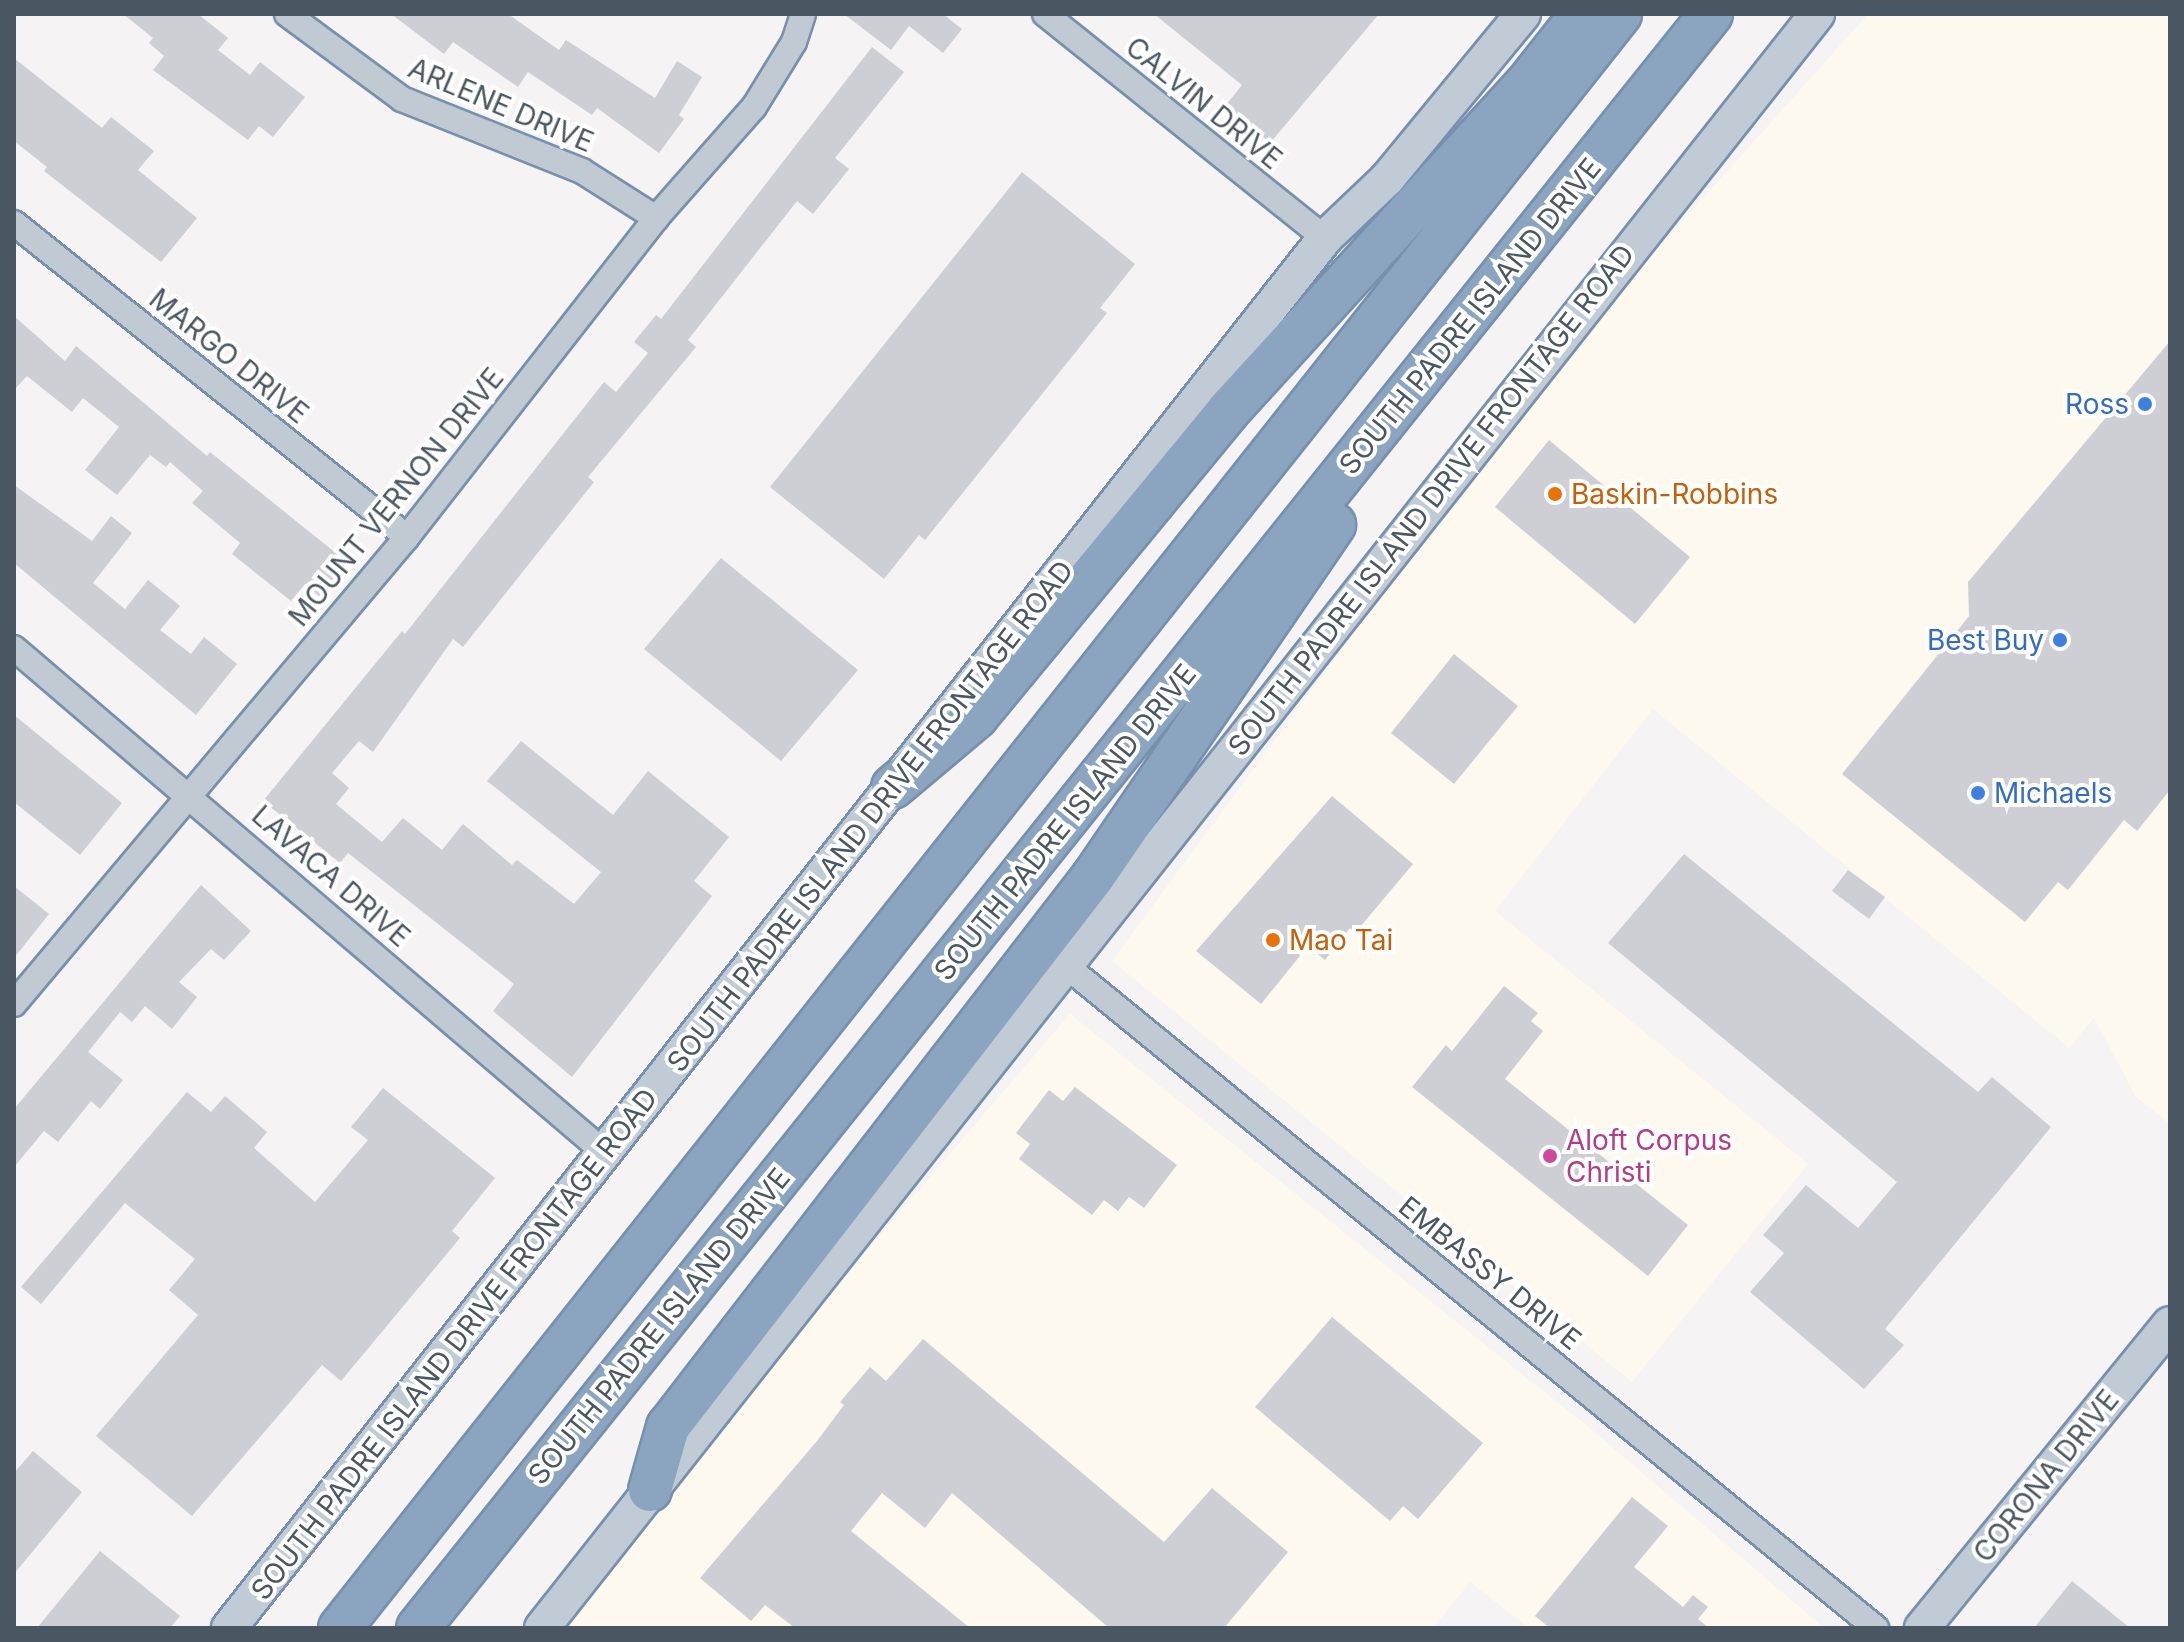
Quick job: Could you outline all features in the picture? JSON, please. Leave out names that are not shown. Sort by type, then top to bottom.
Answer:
[{"type":"highway","points":[[893,787],[976,717],[1227,412],[1526,85],[1582,14]]},
{"type":"highway","points":[[340,1628],[1620,14]]},
{"type":"highway","name":"SOUTH PADRE ISLAND DRIVE","points":[[418,1628],[1711,14]]},
{"type":"highway","points":[[650,1490],[668,1427],[1093,877],[1194,735],[1332,530],[1359,456]]},
{"type":"main road","name":"SOUTH PADRE ISLAND DRIVE FRONTAGE ROAD","points":[[229,1628],[1325,238],[1387,179],[1523,14]]},
{"type":"main road","name":"SOUTH PADRE ISLAND DRIVE FRONTAGE ROAD","points":[[542,1628],[1817,14]]},
{"type":"main road","name":"CORONA DRIVE","points":[[1922,1628],[2170,1324]]},
{"type":"street","name":"ARLENE DRIVE","points":[[287,14],[402,99],[582,171],[656,218]]},
{"type":"street","name":"MOUNT VERNON DRIVE","points":[[14,1004],[188,792],[407,537],[656,218],[754,107],[794,42],[803,14]]},
{"type":"street","name":"CALVIN DRIVE","points":[[1045,14],[1325,238]]},
{"type":"street","name":"MARGO DRIVE","points":[[14,223],[407,537]]},
{"type":"street","name":"LAVACA DRIVE","points":[[14,648],[188,792],[605,1153]]},
{"type":"street","name":"EMBASSY DRIVE","points":[[1065,965],[1876,1628]]},
{"type":"shaded area","points":[[1868,14],[2170,14],[2170,1124],[2136,1097],[2094,1018],[2069,1048],[1653,709],[1495,911],[1808,1164],[1632,1382],[1112,961],[1431,528],[1644,264]]},
{"type":"shaded area","points":[[1070,1014],[1591,1429],[1824,1628],[1529,1628],[1470,1582],[1433,1628],[565,1628],[767,1367]]},
{"type":"building","points":[[123,14],[198,14],[228,38],[218,50],[250,75],[260,62],[305,97],[273,137],[259,126],[248,140],[153,70],[164,56],[149,43],[153,38]]},
{"type":"building","points":[[391,14],[508,14],[559,50],[566,40],[655,98],[677,61],[702,77],[679,115],[684,119],[659,153],[597,108],[592,115],[528,72],[518,87],[453,42],[444,54]]},
{"type":"building","points":[[844,14],[943,14],[962,29],[943,53],[909,26],[891,50]]},
{"type":"building","points":[[1154,14],[1379,14],[1270,143],[1226,105],[1242,85]]},
{"type":"building","points":[[872,47],[904,72],[835,158],[849,169],[813,214],[797,201],[688,340],[696,347],[588,477],[594,482],[463,647],[453,639],[373,752],[359,741],[332,773],[349,788],[336,804],[382,842],[403,818],[442,850],[463,824],[512,865],[517,860],[574,904],[601,872],[487,781],[521,741],[613,815],[648,771],[729,837],[694,881],[712,896],[572,1077],[493,1011],[514,984],[348,853],[340,863],[263,801],[402,631],[405,634],[604,382],[616,392],[648,353],[634,342],[656,315],[661,319]]},
{"type":"building","points":[[14,58],[102,128],[111,117],[154,151],[138,170],[197,218],[161,262],[44,171],[47,167],[14,141]]},
{"type":"building","points":[[1022,172],[1135,264],[1100,308],[1107,313],[925,540],[919,535],[884,579],[770,487]]},
{"type":"building","points":[[14,316],[65,361],[76,346],[207,456],[210,452],[347,562],[319,596],[305,584],[291,601],[232,554],[240,543],[192,503],[203,491],[170,462],[166,467],[150,455],[117,495],[85,470],[119,427],[83,398],[72,412],[27,376],[14,390]]},
{"type":"building","points":[[2170,341],[2170,790],[2137,831],[2124,820],[2068,890],[2058,882],[2025,922],[1842,774],[1969,616],[1968,582]]},
{"type":"building","points":[[1549,440],[1690,557],[1635,624],[1495,507]]},
{"type":"building","points":[[14,485],[92,541],[111,516],[132,533],[93,583],[125,609],[148,580],[180,606],[160,630],[191,654],[204,637],[237,664],[196,715],[14,563]]},
{"type":"building","points":[[721,558],[858,670],[781,761],[644,649]]},
{"type":"building","points":[[1454,654],[1518,706],[1454,784],[1391,733]]},
{"type":"building","points":[[14,715],[122,803],[80,855],[14,802]]},
{"type":"building","points":[[1332,796],[1413,864],[1355,933],[1350,928],[1325,960],[1308,946],[1261,1004],[1196,951]]},
{"type":"building","points":[[1684,854],[1978,1092],[1992,1077],[2051,1127],[1885,1329],[1904,1345],[1864,1389],[1750,1292],[1784,1253],[1763,1235],[1806,1185],[1858,1228],[1897,1182],[1608,943]]},
{"type":"building","points":[[1848,870],[1885,897],[1869,919],[1832,891]]},
{"type":"building","points":[[201,885],[251,931],[224,960],[211,949],[179,982],[197,997],[172,1029],[145,1006],[132,1022],[120,1012],[88,1052],[123,1080],[100,1109],[91,1101],[58,1142],[44,1131],[14,1167],[14,1109]]},
{"type":"building","points":[[14,886],[49,914],[14,958]]},
{"type":"building","name":"Aloft Corpus Christi","points":[[1504,986],[1538,1013],[1531,1021],[1543,1031],[1505,1079],[1688,1225],[1648,1276],[1412,1087],[1446,1045],[1452,1051]]},
{"type":"building","points":[[1075,1087],[1177,1165],[1144,1208],[1129,1197],[1118,1211],[1104,1200],[1092,1215],[1019,1159],[1030,1144],[1016,1133],[1049,1090],[1063,1101]]},
{"type":"building","points":[[383,1088],[495,1178],[452,1231],[460,1238],[341,1381],[322,1365],[192,1516],[96,1436],[198,1315],[169,1290],[195,1259],[125,1203],[41,1304],[21,1287],[187,1092],[211,1112],[225,1096],[267,1132],[254,1148],[315,1202],[368,1140],[351,1127]]},
{"type":"building","points":[[1332,1317],[1483,1443],[1418,1519],[1403,1506],[1390,1521],[1255,1407]]},
{"type":"building","points":[[923,1339],[1164,1542],[1212,1488],[1288,1552],[1224,1628],[1109,1628],[952,1493],[925,1528],[882,1493],[851,1531],[970,1628],[795,1628],[765,1605],[751,1621],[700,1578],[817,1441],[844,1405],[840,1402],[870,1367],[886,1381]]},
{"type":"building","points":[[33,1451],[82,1492],[14,1574],[14,1473]]},
{"type":"building","points":[[1632,1497],[1668,1526],[1634,1567],[1683,1607],[1693,1595],[1708,1607],[1698,1619],[1709,1628],[1550,1628],[1535,1616]]},
{"type":"building","points":[[100,1551],[180,1616],[170,1628],[37,1628]]},
{"type":"building","points":[[2072,1581],[2130,1628],[2034,1628]]},
{"type":"place","name":"Ross","points":[[2145,404]]},
{"type":"place","name":"Baskin-Robbins","points":[[1555,494]]},
{"type":"place","name":"Best Buy","points":[[2060,640]]},
{"type":"place","name":"Michaels","points":[[1978,793]]},
{"type":"place","name":"Mao Tai","points":[[1273,940]]},
{"type":"place","name":"Aloft Corpus Christi","points":[[1550,1156]]}]
